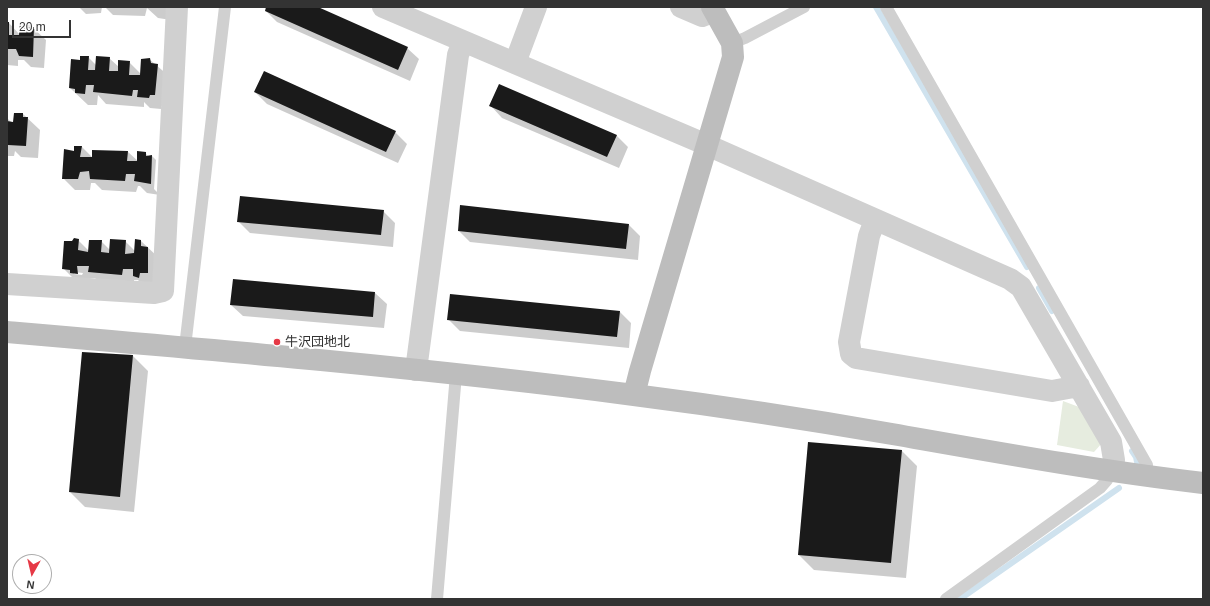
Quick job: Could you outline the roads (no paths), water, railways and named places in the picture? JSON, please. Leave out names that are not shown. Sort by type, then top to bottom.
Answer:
[{"type":"street","points":[[7,284],[154,293],[163,291],[177,7]]},
{"type":"street","points":[[383,7],[707,145],[1010,279],[1021,287],[1111,442],[1114,460],[1111,471]]},
{"type":"street","points":[[515,63],[536,7]]},
{"type":"street","points":[[634,395],[733,57],[732,43],[713,9],[702,16],[681,7]]},
{"type":"street","points":[[416,370],[458,55],[463,41]]},
{"type":"street","points":[[875,220],[869,236],[849,342],[851,354],[856,358],[1052,391],[1079,386]]},
{"type":"street","points":[[7,332],[185,347],[456,374],[634,395],[888,433],[1147,477],[1203,483]]},
{"type":"lane","points":[[185,347],[225,7]]},
{"type":"lane","points":[[732,43],[745,38],[804,7]]},
{"type":"lane","points":[[886,7],[1147,464],[1147,477]]},
{"type":"lane","points":[[437,599],[456,374]]},
{"type":"lane","points":[[946,599],[1100,488],[1111,471]]},
{"type":"waterway","points":[[876,7],[1027,267]]},
{"type":"waterway","points":[[1039,288],[1052,311]]},
{"type":"waterway","points":[[1132,451],[1137,462]]},
{"type":"waterway","points":[[960,599],[1119,488]]},
{"type":"place","name":"牛沢団地北","points":[[277,342]]}]
